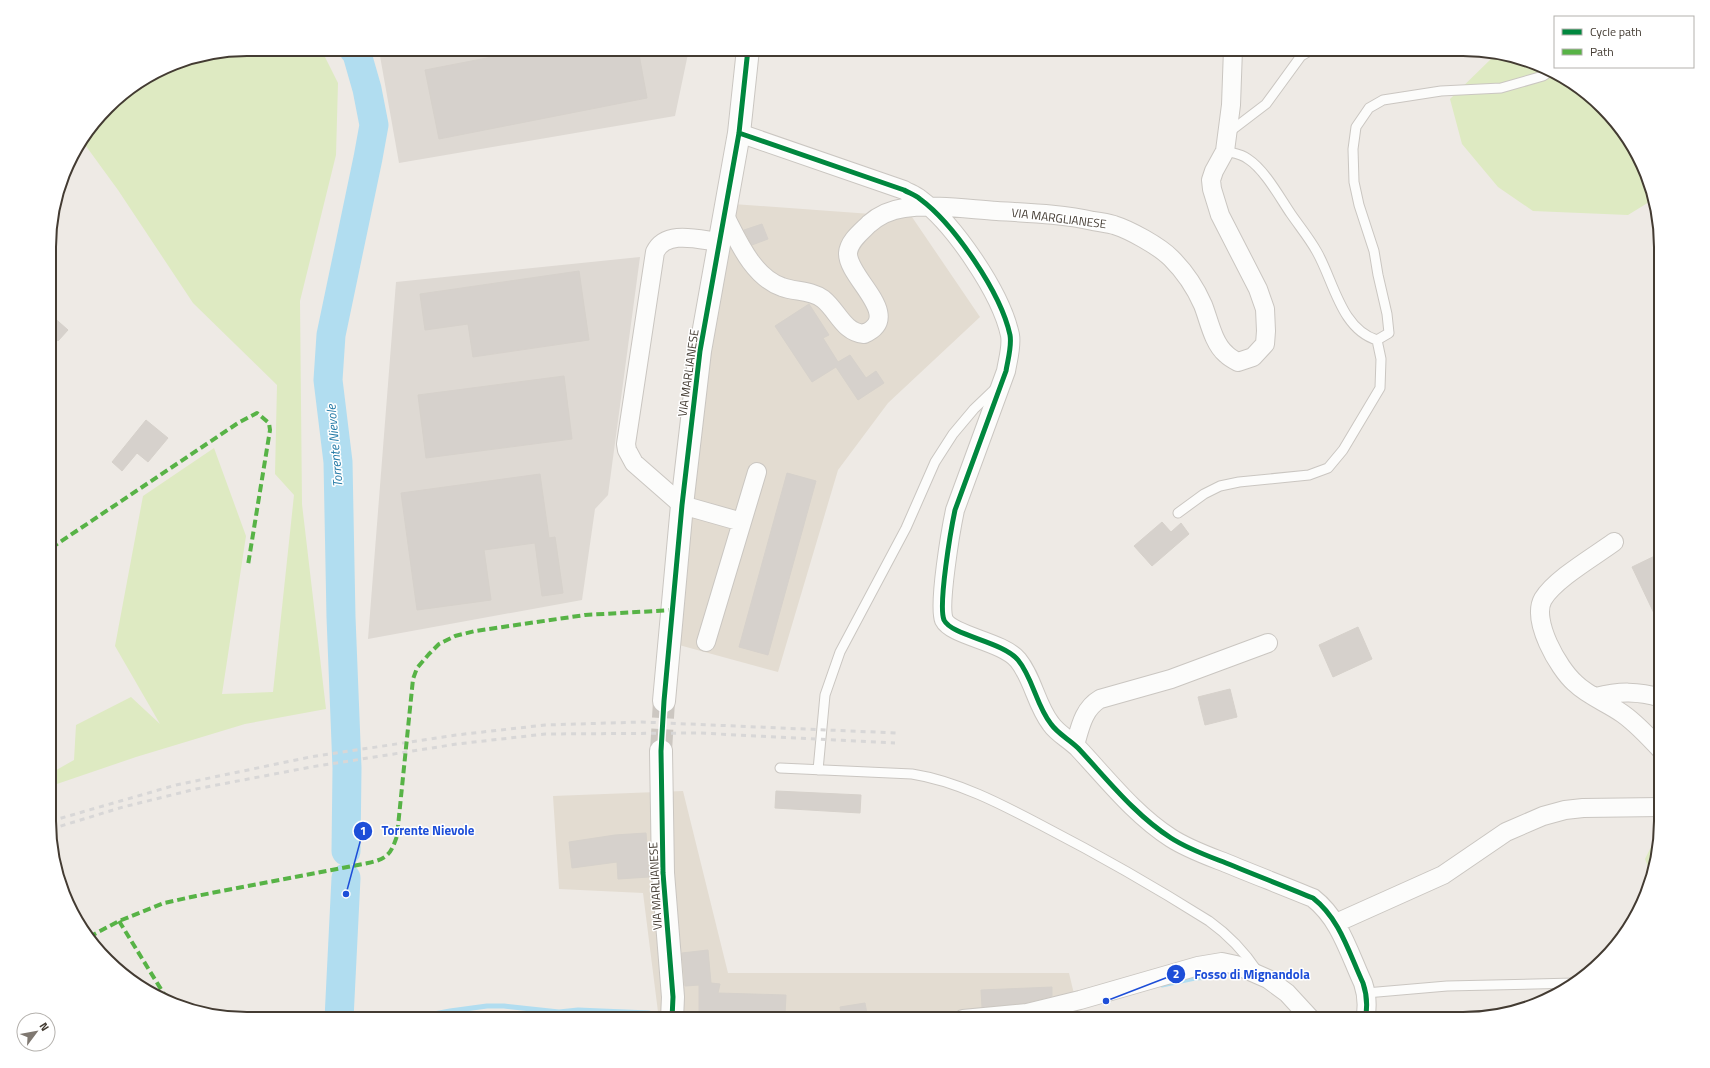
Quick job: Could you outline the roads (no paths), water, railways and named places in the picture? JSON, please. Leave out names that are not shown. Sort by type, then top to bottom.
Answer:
[{"type":"street","name":"VIA MARLIANESE","points":[[664,701],[682,505],[700,351],[739,133],[747,56]]},
{"type":"street","name":"VIA MARGLIANESE","points":[[725,216],[740,244],[761,274],[781,287],[814,294],[823,299],[851,331],[864,334],[875,327],[878,321],[878,313],[875,304],[848,258],[850,246],[852,241],[872,222],[885,213],[904,208],[929,207],[1078,218],[1114,225],[1152,244],[1171,258],[1187,277],[1203,305],[1214,337],[1225,354],[1238,362],[1253,357],[1265,344],[1266,331],[1265,309],[1258,289],[1220,216],[1212,189],[1211,180],[1214,171],[1225,151],[1231,105],[1233,56]]},
{"type":"street","points":[[739,133],[904,190],[920,198],[951,230],[971,256],[997,300],[1010,336],[1010,354],[955,510],[951,529],[942,602],[942,613],[945,621],[949,626],[1008,651],[1018,660],[1026,673],[1050,723],[1058,732],[1075,745],[1130,803],[1172,838],[1205,855],[1313,898],[1326,909],[1336,923],[1366,993],[1366,1012]]},
{"type":"street","points":[[720,242],[676,238],[666,241],[657,248],[654,256],[626,444],[627,450],[634,463],[682,505],[742,522]]},
{"type":"street","points":[[706,642],[757,472]]},
{"type":"street","points":[[1614,542],[1558,583],[1548,593],[1541,605],[1541,623],[1556,657],[1574,683],[1632,721],[1654,743]]},
{"type":"street","points":[[1075,745],[1084,716],[1093,703],[1100,699],[1171,679],[1268,643]]},
{"type":"street","points":[[1596,697],[1621,691],[1654,696]]},
{"type":"street","name":"VIA MARLIANESE","points":[[661,751],[663,873],[673,997],[672,1012]]},
{"type":"street","points":[[1336,923],[1443,875],[1506,832],[1543,816],[1565,810],[1583,808],[1654,807]]},
{"type":"street","points":[[1031,1012],[1080,1000],[1212,963],[1222,962],[1236,965],[1260,974],[1287,993],[1305,1012]]},
{"type":"lane","points":[[1227,134],[1266,104],[1301,56]]},
{"type":"lane","points":[[1225,151],[1248,159],[1261,171],[1318,253],[1334,291],[1355,328],[1367,337],[1378,340],[1389,333],[1387,314],[1374,251],[1359,205],[1354,182],[1356,127],[1369,108],[1384,100],[1441,91],[1501,88],[1545,75]]},
{"type":"lane","points":[[1178,513],[1204,494],[1220,486],[1239,482],[1309,475],[1328,468],[1343,450],[1380,388],[1382,359],[1378,340]]},
{"type":"lane","points":[[818,770],[825,695],[840,652],[906,528],[935,462],[953,434],[974,409],[1001,383]]},
{"type":"lane","points":[[780,768],[895,773],[927,776],[951,784],[1005,807],[1101,857],[1210,921],[1232,939],[1260,974]]},
{"type":"lane","points":[[1366,993],[1447,986],[1563,983]]},
{"type":"waterway","name":"Torrente Nievole","points":[[346,851],[347,768],[341,617],[338,462],[328,380],[331,335],[374,125],[367,89],[358,56]]},
{"type":"waterway","name":"Torrente Nievole","points":[[339,1012],[346,878]]},
{"type":"waterway","points":[[1162,985],[1195,978],[1211,977]]},
{"type":"waterway","points":[[445,1012],[487,1006],[504,1006],[559,1012]]},
{"type":"waterway","points":[[559,1012],[578,1010],[625,1012]]},
{"type":"tunnel","points":[[661,751],[664,701]]},
{"type":"railway","points":[[56,820],[176,785],[310,757],[456,735],[545,725],[642,722],[897,733]]},
{"type":"railway","points":[[56,827],[123,807],[196,789],[311,767],[457,744],[545,734],[699,733],[895,743]]},
{"type":"place","name":"Torrente Nievole","points":[[346,894]]},
{"type":"place","name":"Fosso di Mignandola","points":[[1106,1001]]}]
